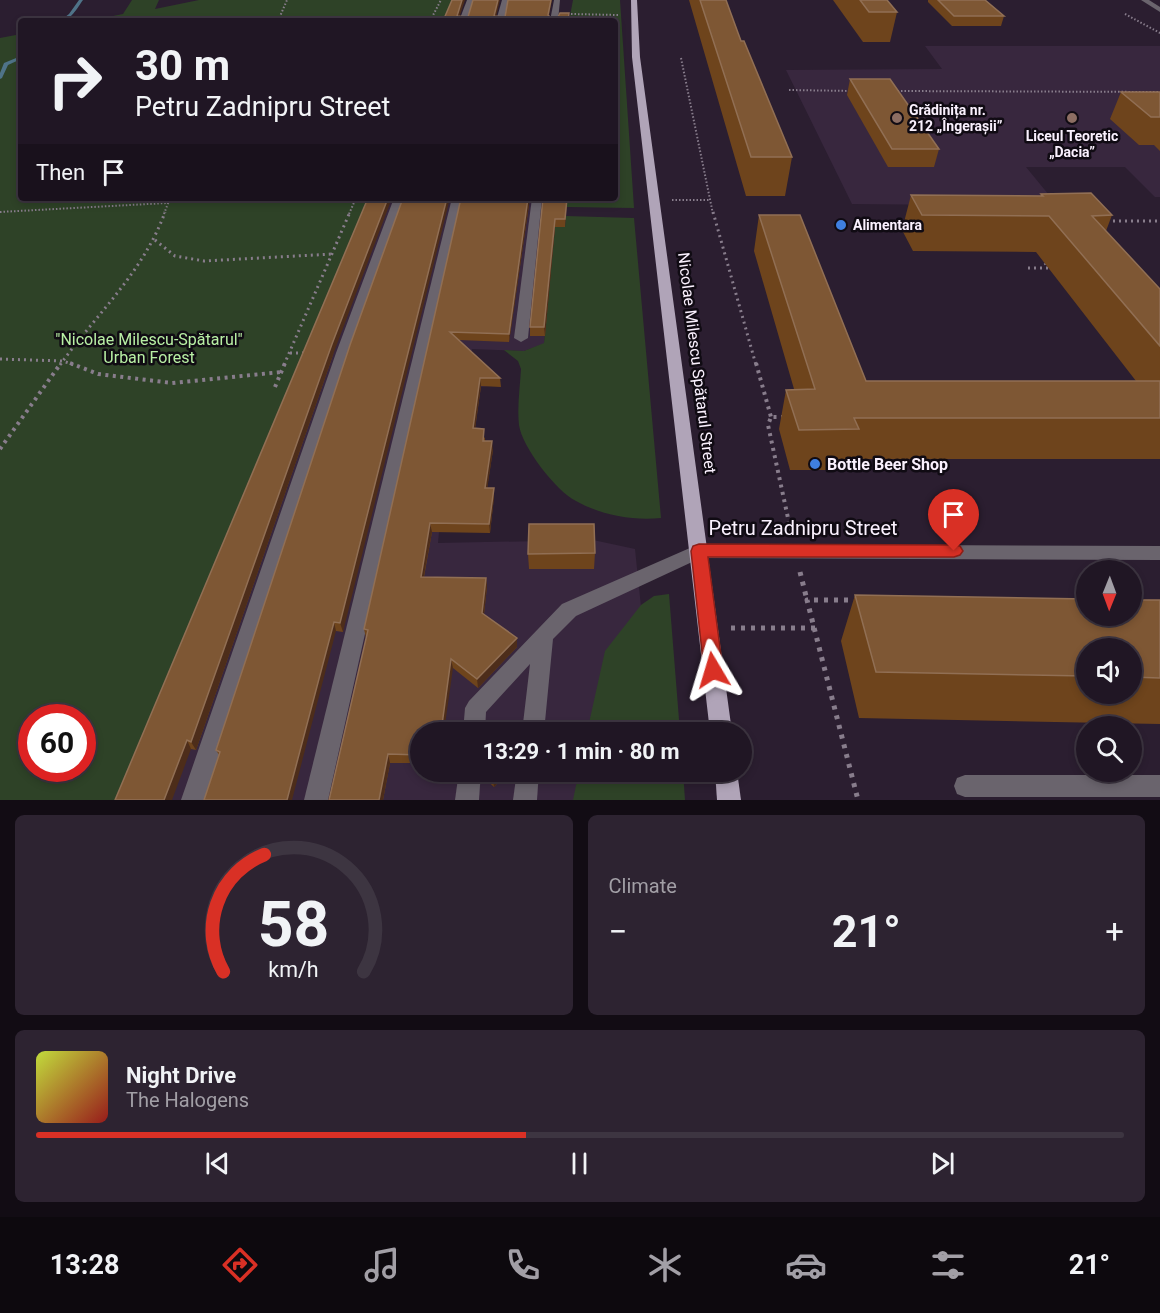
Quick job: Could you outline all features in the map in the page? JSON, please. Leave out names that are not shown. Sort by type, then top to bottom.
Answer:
[{"type":"main road","name":"Nicolae Milescu Spătarul Street","points":[[634,0],[636,57],[720,722]]},
{"type":"main road","points":[[727,782],[729,800]]},
{"type":"street","points":[[464,18],[470,0]]},
{"type":"street","points":[[501,18],[505,0]]},
{"type":"street","points":[[554,18],[557,0]]},
{"type":"street","points":[[1144,0],[1160,10]]},
{"type":"street","points":[[193,800],[343,353],[398,201]]},
{"type":"street","points":[[316,800],[457,201]]},
{"type":"street","points":[[522,338],[537,201]]},
{"type":"street","name":"Petru Zadnipru Street","points":[[699,551],[794,549],[1160,553]]},
{"type":"street","points":[[475,722],[476,708],[568,610],[699,551]]},
{"type":"street","points":[[534,722],[543,636]]},
{"type":"street","points":[[467,800],[469,782]]},
{"type":"street","points":[[525,800],[527,782]]},
{"type":"street","points":[[965,786],[1026,794],[1160,786]]},
{"type":"path","points":[[279,18],[287,0]]},
{"type":"path","points":[[432,18],[441,0]]},
{"type":"path","points":[[1125,14],[1160,33]]},
{"type":"path","points":[[554,18],[618,15]]},
{"type":"path","points":[[681,58],[710,200],[771,417],[768,425],[794,549],[858,800]]},
{"type":"path","points":[[789,90],[861,91]]},
{"type":"path","points":[[885,91],[1160,92]]},
{"type":"path","points":[[653,200],[710,200]]},
{"type":"path","points":[[275,387],[355,201]]},
{"type":"path","points":[[0,212],[167,203],[155,240],[122,288],[63,361],[0,449]]},
{"type":"path","points":[[1105,221],[1160,221]]},
{"type":"path","points":[[155,240],[175,256],[204,261],[333,254]]},
{"type":"path","points":[[1028,268],[1048,268],[1041,258]]},
{"type":"path","points":[[289,353],[343,353]]},
{"type":"path","points":[[0,359],[63,361],[98,374],[172,383],[281,372]]},
{"type":"path","points":[[771,417],[794,417]]},
{"type":"path","points":[[807,600],[865,601]]},
{"type":"path","points":[[708,628],[815,628]]},
{"type":"shaded area","points":[[925,46],[1160,46],[1160,197],[1155,197],[1125,167],[1026,167],[1058,206],[852,204],[786,70],[942,69]]},
{"type":"shaded area","points":[[372,201],[568,201],[565,227],[555,227],[544,344],[524,351],[472,349],[469,370],[489,386],[481,387],[476,424],[439,532],[438,543],[593,540],[635,549],[653,722],[410,722],[410,782],[659,782],[661,800],[125,800]]},
{"type":"green space","points":[[132,0],[159,0],[155,9],[199,0],[455,0],[447,18],[103,18],[123,14]]},
{"type":"green space","points":[[573,0],[620,0],[634,208],[567,207],[567,201],[618,201],[618,18],[570,18]]},
{"type":"green space","name":"\"Nicolae Milescu-Spătarul\" Urban Forest","points":[[18,35],[18,201],[372,201],[125,800],[0,800],[0,38]]},
{"type":"green space","points":[[566,216],[634,218],[661,518],[639,519],[617,516],[576,501],[559,488],[541,468],[521,434],[518,411],[521,369],[518,361],[504,350],[524,351],[544,343],[555,227],[565,227]]},
{"type":"green space","points":[[669,594],[679,722],[589,722],[605,651],[641,605],[654,596]]},
{"type":"green space","points":[[577,782],[684,782],[685,800],[573,800]]},
{"type":"building","points":[[452,0],[462,0],[457,16],[468,17],[473,0],[498,0],[494,16],[505,17],[508,0],[551,0],[548,15],[550,17],[558,17],[560,13],[569,13],[568,18],[444,18]]},
{"type":"building","points":[[700,0],[726,0],[741,41],[744,41],[792,157],[751,157]]},
{"type":"building","points":[[860,0],[887,0],[897,12],[869,12]]},
{"type":"building","points":[[938,0],[985,0],[1004,16],[954,16]]},
{"type":"building","points":[[850,79],[890,79],[939,149],[892,149]]},
{"type":"building","points":[[1121,92],[1160,92],[1160,117],[1151,117]]},
{"type":"building","points":[[1091,193],[1112,215],[1092,216],[1160,289],[1160,346],[1049,216],[922,215],[911,195],[1043,196],[1041,194]]},
{"type":"building","points":[[367,201],[387,201],[332,344],[191,742],[187,740],[164,800],[115,800]]},
{"type":"building","points":[[402,201],[446,201],[340,623],[334,622],[287,800],[204,800],[220,752],[216,750],[350,345]]},
{"type":"building","points":[[460,201],[528,201],[509,334],[450,332],[500,378],[480,378],[473,428],[484,429],[483,441],[492,441],[485,488],[494,488],[489,524],[430,523],[421,577],[486,578],[482,613],[517,638],[477,679],[451,659],[442,722],[410,722],[410,755],[388,754],[379,800],[329,800],[368,630],[364,629]]},
{"type":"building","points":[[543,201],[567,201],[565,219],[555,219],[544,327],[530,327]]},
{"type":"building","points":[[759,215],[800,215],[866,381],[1160,381],[1160,418],[854,418],[859,429],[799,430],[786,390],[815,389]]},
{"type":"building","points":[[529,524],[594,524],[595,553],[528,554]]},
{"type":"building","points":[[855,595],[1076,599],[1076,626],[1142,626],[1142,600],[1160,600],[1160,678],[1142,677],[1142,638],[1076,638],[1076,676],[876,672]]},
{"type":"waterway","points":[[66,18],[81,0]]},
{"type":"waterway","points":[[0,78],[6,64],[18,58]]},
{"type":"place","name":"Grădinița nr. 212 „Îngerașii”","points":[[897,118]]},
{"type":"place","name":"Liceul Teoretic „Dacia”","points":[[1072,118]]},
{"type":"place","name":"Alimentara","points":[[841,225]]},
{"type":"place","name":"Bottle Beer Shop","points":[[815,464]]},
{"type":"route","points":[[713,670],[699,551],[794,549],[954,551]]}]
